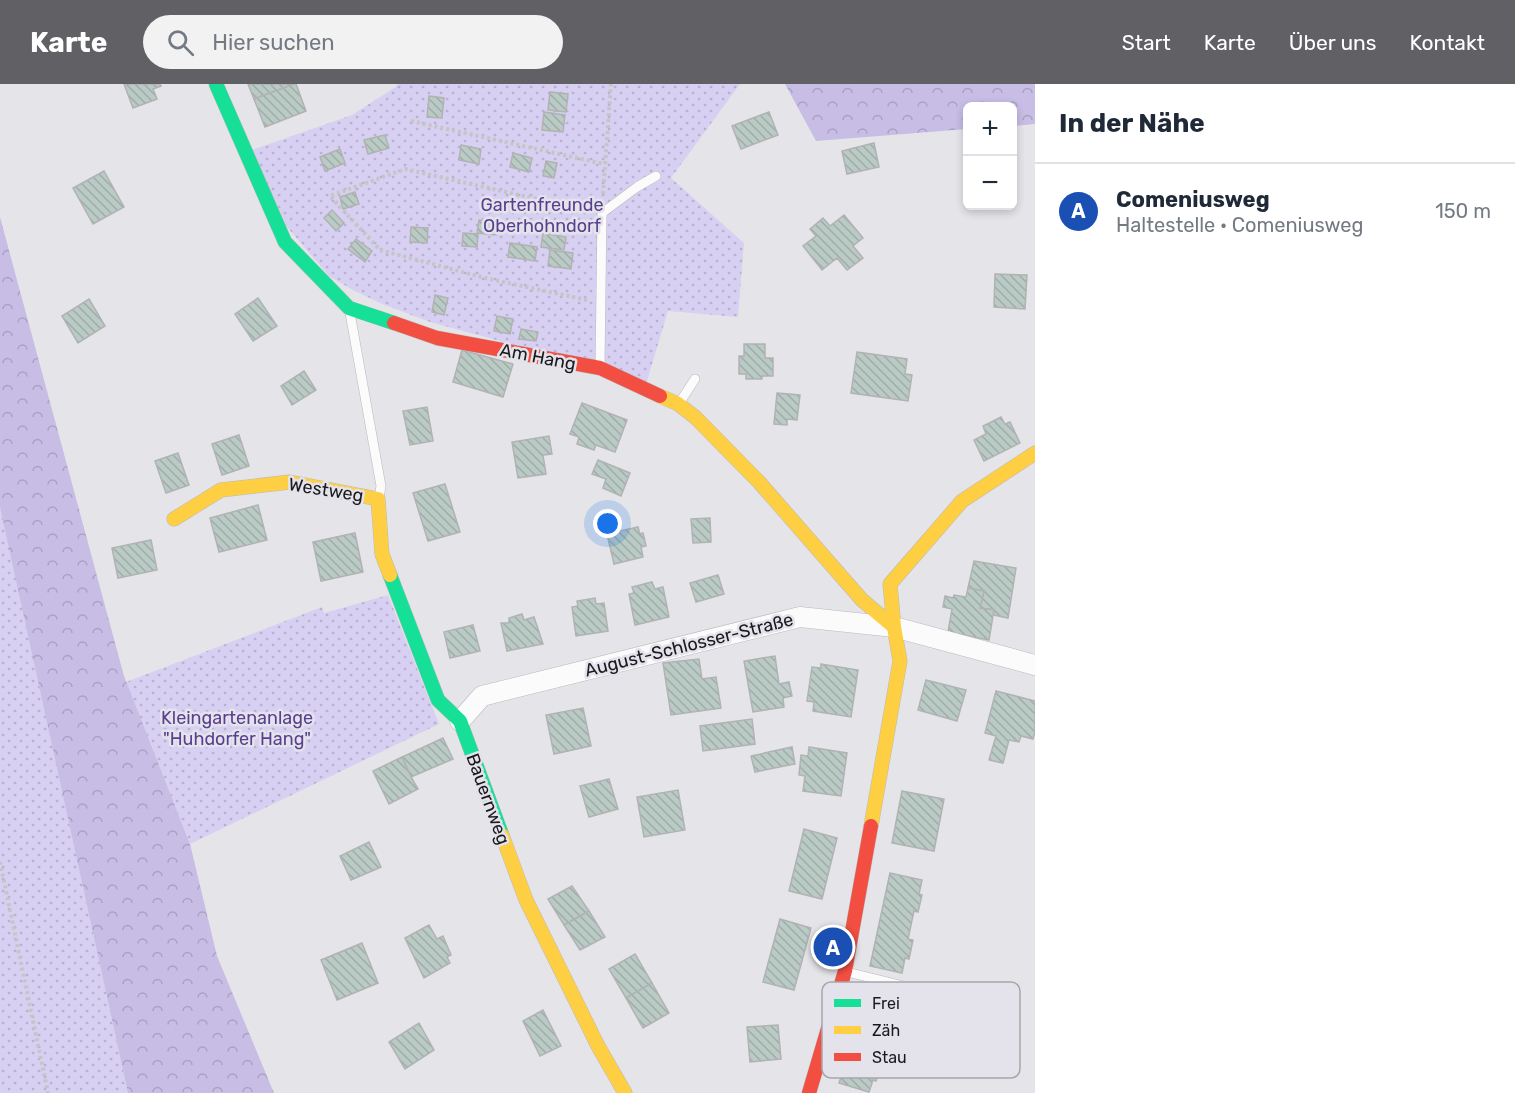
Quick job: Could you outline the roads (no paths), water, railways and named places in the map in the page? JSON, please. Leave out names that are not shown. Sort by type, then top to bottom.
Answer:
[{"type":"street","name":"Am Hang","points":[[216,84],[285,242],[349,308],[436,338],[600,368],[678,404],[759,482],[862,600],[894,627]]},
{"type":"street","points":[[842,982],[900,662],[890,584],[962,501],[1035,453]]},
{"type":"street","name":"Westweg","points":[[174,519],[222,490],[290,482],[380,493]]},
{"type":"street","name":"Bauernweg","points":[[380,493],[382,554],[438,700],[460,721],[526,900],[598,1046],[625,1093]]},
{"type":"street","name":"August-Schlosser-Straße","points":[[460,721],[482,696],[800,617],[894,627],[1035,665]]},
{"type":"street","points":[[809,1093],[822,1049]]},
{"type":"lane","points":[[600,368],[602,213],[656,176]]},
{"type":"lane","name":"Bauernweg","points":[[349,308],[380,493]]},
{"type":"lane","points":[[678,404],[694,379]]},
{"type":"lane","points":[[845,971],[888,982]]},
{"type":"place","name":"Comeniusweg","points":[[833,947]]},
{"type":"park label","name":"Gartenfreunde Oberhohndorf","points":[[542,215]]},
{"type":"park label","name":"Kleingartenanlage \"Huhdorfer Hang\"","points":[[237,728]]}]
